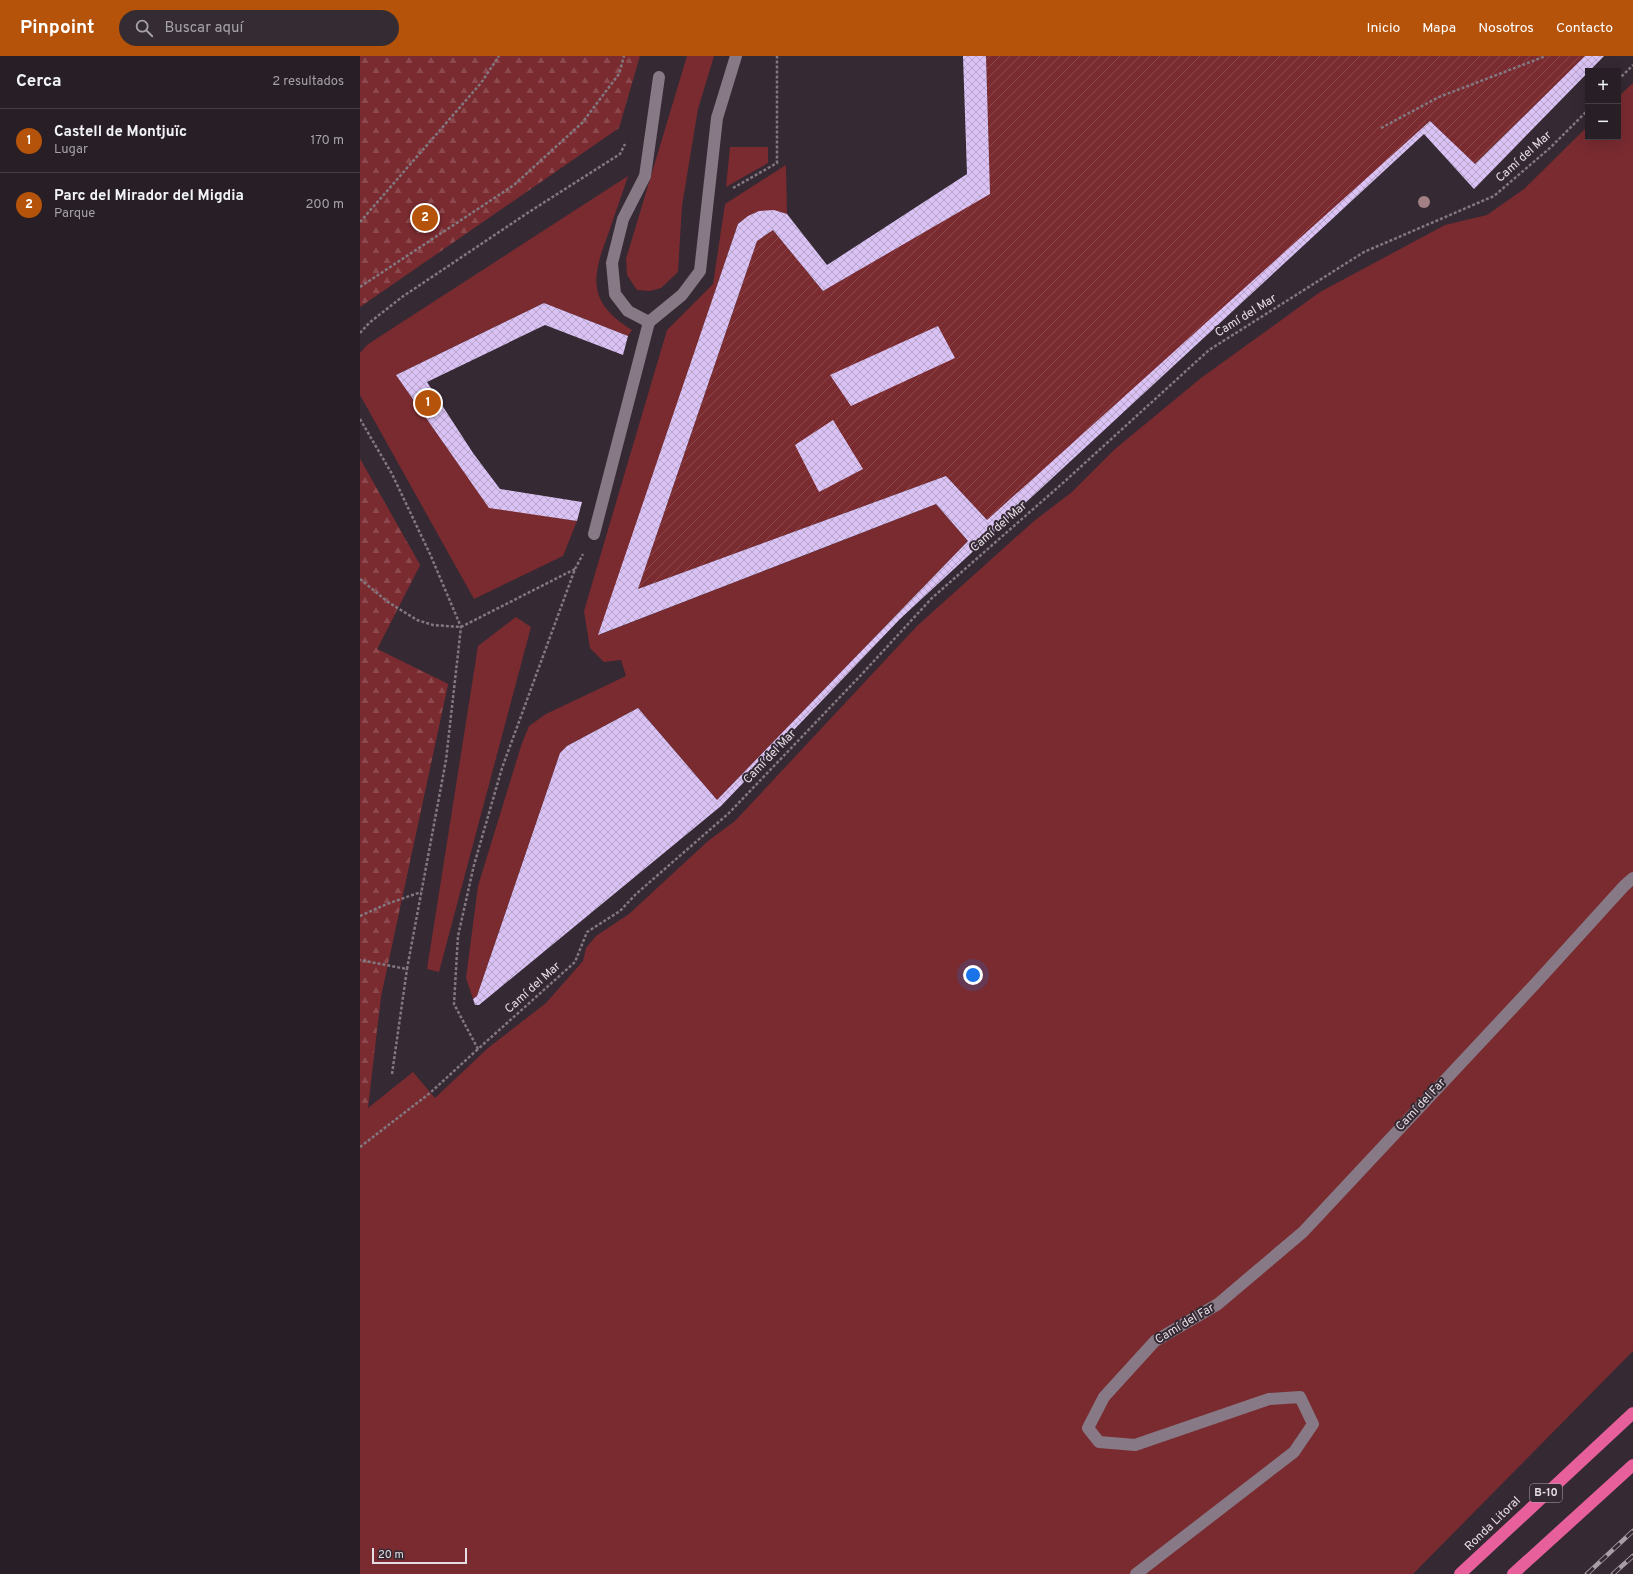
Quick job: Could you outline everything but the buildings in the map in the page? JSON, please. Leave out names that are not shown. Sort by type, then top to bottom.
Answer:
[{"type":"highway","name":"Ronda Litoral","points":[[1460,1574],[1633,1413]]},
{"type":"highway","points":[[1513,1574],[1633,1465]]},
{"type":"lane","points":[[594,534],[649,322],[682,295],[700,271],[717,118],[736,56]]},
{"type":"lane","points":[[649,322],[628,311],[615,294],[612,263],[623,219],[645,176],[659,77]]},
{"type":"lane","name":"Camí del Far","points":[[1136,1574],[1294,1452],[1313,1424],[1300,1397],[1269,1399],[1135,1445],[1099,1442],[1088,1428],[1104,1397],[1155,1341],[1218,1304],[1303,1232],[1633,878]]},
{"type":"path","points":[[360,222],[480,83],[500,56]]},
{"type":"path","points":[[360,287],[514,185],[582,123],[619,74],[624,56]]},
{"type":"path","points":[[708,202],[777,163],[776,56]]},
{"type":"path","points":[[1381,128],[1439,97],[1546,56]]},
{"type":"path","points":[[1621,77],[1633,65]]},
{"type":"path","name":"Camí del Mar","points":[[360,1147],[430,1093],[575,962],[587,932],[620,911],[636,894],[729,813],[862,674],[932,598],[1064,482],[1209,350],[1364,252],[1494,196],[1550,147],[1585,113]]},
{"type":"path","points":[[360,333],[369,323],[402,297],[528,212],[620,154],[627,140]]},
{"type":"path","points":[[360,419],[392,474],[430,554],[461,627],[446,760],[407,969],[392,1074]]},
{"type":"path","points":[[360,579],[388,602],[417,620],[433,626],[461,627],[575,569],[502,768],[474,865],[458,936],[454,1004],[478,1049]]},
{"type":"path","points":[[360,916],[387,904],[421,892]]},
{"type":"path","points":[[360,960],[407,969]]},
{"type":"green space","points":[[360,56],[640,56],[619,128],[360,307]]},
{"type":"green space","points":[[687,56],[714,56],[698,109],[682,206],[678,272],[661,288],[650,291],[637,290],[627,275],[626,259]]},
{"type":"green space","points":[[986,56],[1585,56],[1475,164],[1430,121],[1156,374],[987,520],[946,476],[638,589],[757,241],[773,230],[823,291],[989,194]]},
{"type":"green space","points":[[1633,83],[1633,1351],[1413,1574],[360,1574],[360,459],[420,565],[377,649],[448,684],[381,996],[368,1108],[413,1072],[435,1098],[488,1048],[546,1003],[583,961],[586,948],[596,936],[629,914],[708,841],[735,821],[917,626],[1034,521],[1072,492],[1115,449],[1201,378],[1320,292],[1445,225],[1487,215],[1524,189],[1585,129],[1585,140],[1621,140],[1621,94]]},
{"type":"green space","points":[[730,147],[768,147],[768,163],[726,187]]},
{"type":"green space","points":[[786,165],[787,214],[773,211],[761,212],[750,216],[738,224],[599,635],[936,504],[968,541],[717,800],[638,708],[567,746],[560,753],[477,996],[473,999],[466,978],[478,886],[522,743],[529,726],[546,714],[626,676],[621,660],[604,662],[590,648],[584,611],[667,330],[713,284],[725,204]]},
{"type":"green space","points":[[628,176],[599,262],[597,287],[600,298],[607,309],[617,320],[632,330],[628,336],[544,303],[396,375],[489,507],[577,521],[563,556],[474,599],[360,395],[360,353],[367,345],[379,337]]},
{"type":"green space","points":[[360,459],[420,565],[377,649],[448,684],[381,996],[367,1109],[360,1113]]},
{"type":"green space","points":[[516,617],[531,627],[439,972],[427,969],[478,646]]},
{"type":"railway","points":[[1587,1574],[1633,1531]]},
{"type":"railway","points":[[1613,1574],[1633,1556]]},
{"type":"place","name":"Parc del Mirador del Migdia","points":[[425,218]]},
{"type":"place","name":"Castell de Montjuïc","points":[[428,403]]}]
